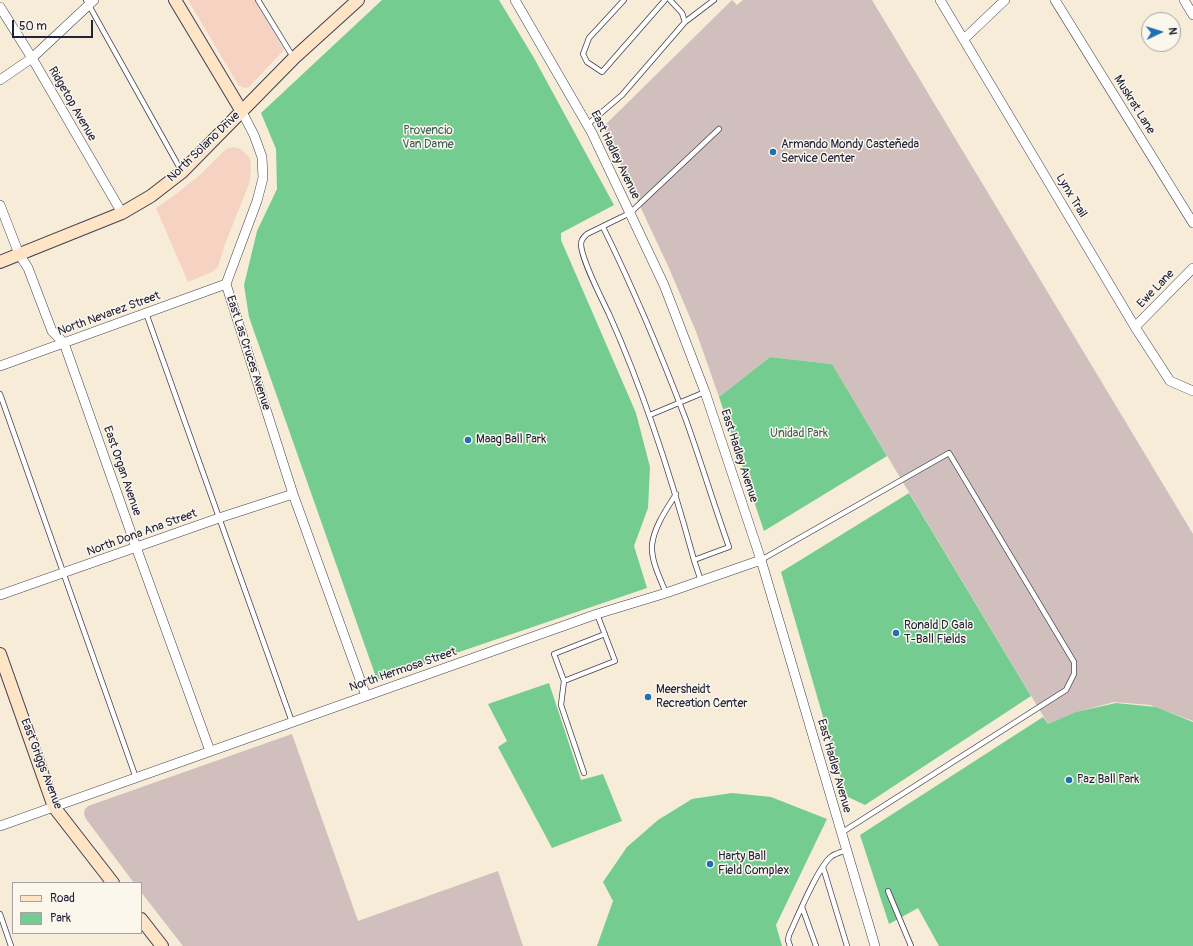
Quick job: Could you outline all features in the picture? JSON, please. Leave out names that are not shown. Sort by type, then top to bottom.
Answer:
[{"type":"main road","name":"East Las Cruces Avenue","points":[[175,0],[241,110]]},
{"type":"main road","name":"North Solano Drive","points":[[0,262],[122,213],[151,196],[182,172],[241,110],[352,2]]},
{"type":"main road","name":"East Griggs Avenue","points":[[0,654],[54,807],[112,882]]},
{"type":"main road","points":[[142,920],[162,946]]},
{"type":"street","name":"East Hadley Avenue","points":[[515,0],[587,125],[630,213],[664,285],[705,392],[761,560],[875,946]]},
{"type":"street","name":"Lynx Trail","points":[[940,0],[1170,381],[1193,391]]},
{"type":"street","points":[[964,39],[1005,0]]},
{"type":"street","name":"Muskrat Lane","points":[[1055,0],[1193,222]]},
{"type":"street","points":[[1184,0],[1193,15]]},
{"type":"street","points":[[0,80],[32,58],[89,2]]},
{"type":"street","name":"Ridgetop Avenue","points":[[0,7],[32,58],[122,213]]},
{"type":"street","name":"East Las Cruces Avenue","points":[[241,110],[254,135],[262,157],[263,178],[257,201],[226,284],[293,494],[366,696]]},
{"type":"street","name":"East Organ Avenue","points":[[0,205],[19,254],[28,268],[52,331],[64,343],[210,752]]},
{"type":"street","name":"Ewe Lane","points":[[1136,327],[1193,268]]},
{"type":"street","name":"North Nevarez Street","points":[[0,366],[226,284]]},
{"type":"street","name":"North Dona Ana Street","points":[[0,595],[219,518],[293,494]]},
{"type":"street","name":"North Hermosa Street","points":[[0,826],[597,614],[666,593],[761,560]]},
{"type":"lane","points":[[258,0],[294,58]]},
{"type":"lane","points":[[624,0],[589,38],[583,54],[587,62],[602,72],[665,0]]},
{"type":"lane","points":[[670,0],[682,13],[685,22]]},
{"type":"lane","points":[[587,125],[622,95],[685,22],[707,2],[714,0]]},
{"type":"lane","points":[[89,2],[182,172]]},
{"type":"lane","points":[[701,581],[676,494],[650,415],[634,372],[582,252],[581,243],[587,234],[630,213],[719,129]]},
{"type":"lane","points":[[603,227],[622,266],[679,403],[729,547],[694,560]]},
{"type":"lane","points":[[146,313],[292,722]]},
{"type":"lane","points":[[650,415],[705,392]]},
{"type":"lane","points":[[0,394],[136,778]]},
{"type":"lane","points":[[761,560],[950,453],[1074,662],[1074,674],[1066,690],[841,833]]},
{"type":"lane","points":[[666,593],[653,557],[652,545],[661,519],[676,494]]},
{"type":"lane","points":[[564,681],[615,662],[597,614]]},
{"type":"lane","points":[[584,773],[561,705],[564,681],[554,654],[605,634]]},
{"type":"lane","points":[[790,946],[788,940],[789,934],[815,880],[831,856],[846,850]]},
{"type":"lane","points":[[823,867],[847,946]]},
{"type":"lane","points":[[888,891],[911,946]]},
{"type":"lane","points":[[802,907],[816,946]]},
{"type":"lane","points":[[0,914],[11,946]]},
{"type":"shaded area","points":[[188,0],[255,0],[284,50],[249,87],[245,88],[239,86]]},
{"type":"shaded area","points":[[732,0],[737,5],[743,0],[872,0],[1193,534],[1193,721],[1150,705],[1114,702],[1077,712],[1048,724],[832,364],[770,357],[719,397],[697,334],[669,268],[603,127]]},
{"type":"shaded area","points":[[233,147],[241,149],[250,158],[251,170],[249,184],[225,244],[218,267],[212,272],[188,282],[156,208],[201,174],[226,149]]},
{"type":"shaded area","points":[[292,734],[358,921],[498,871],[523,946],[183,946],[142,893],[142,882],[133,882],[86,819],[84,814],[85,809],[88,806]]},
{"type":"green space","name":"Maag Ball Park","points":[[382,0],[499,0],[534,58],[614,205],[561,233],[561,240],[636,413],[650,467],[648,508],[634,546],[647,588],[377,680],[249,317],[244,285],[257,231],[277,189],[276,149],[261,113]]},
{"type":"green space","name":"Unidad Park","points":[[770,357],[832,364],[887,456],[764,531],[719,397]]},
{"type":"green space","name":"Ronald D Gala T-Ball Fields","points":[[909,493],[1031,696],[865,805],[846,796],[781,572]]},
{"type":"green space","points":[[549,683],[581,780],[603,774],[622,821],[552,848],[498,747],[507,741],[488,704]]},
{"type":"green space","name":"Paz Ball Park","points":[[1116,703],[1156,707],[1193,722],[1193,946],[939,946],[918,908],[889,924],[860,835],[1043,717],[1048,724],[1076,712]]},
{"type":"green space","name":"Harty Ball Field Complex","points":[[732,793],[771,797],[827,819],[776,925],[782,946],[597,946],[613,901],[603,882],[627,847],[658,820],[692,799]]},
{"type":"place","name":"Armando Mondy Casteñeda Service Center","points":[[773,152]]},
{"type":"place","name":"Maag Ball Park","points":[[468,440]]},
{"type":"place","name":"Ronald D Gala T-Ball Fields","points":[[896,633]]},
{"type":"place","name":"Meersheidt Recreation Center","points":[[648,697]]},
{"type":"place","name":"Paz Ball Park","points":[[1069,780]]},
{"type":"place","name":"Harty Ball Field Complex","points":[[710,864]]},
{"type":"park label","name":"Provencio Van Dame","points":[[428,138]]}]
